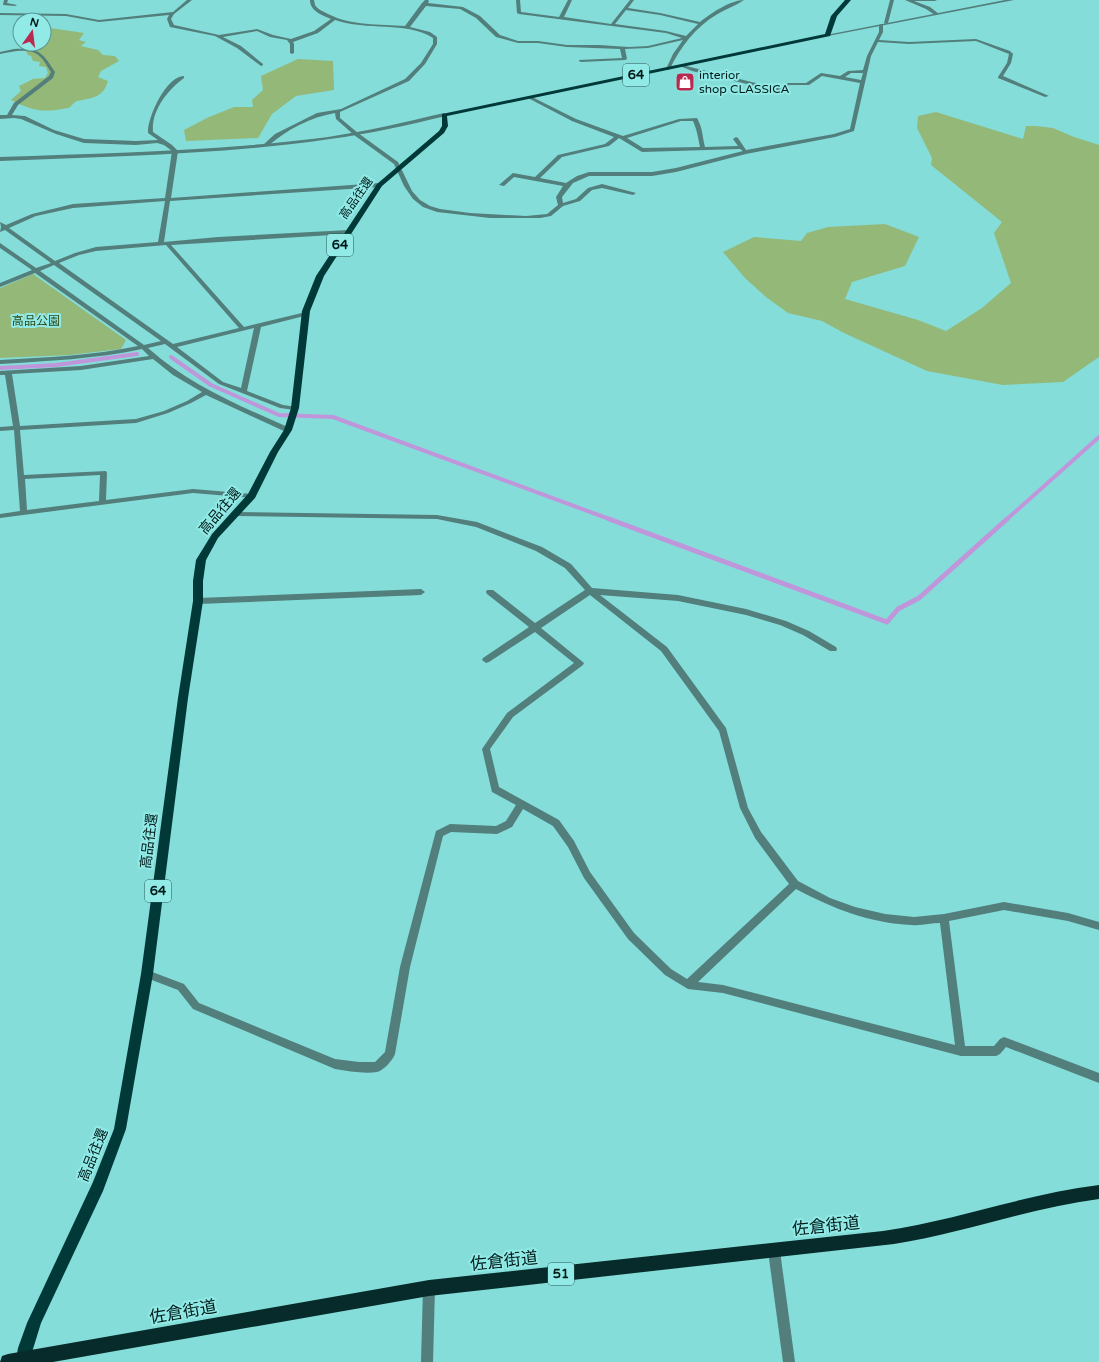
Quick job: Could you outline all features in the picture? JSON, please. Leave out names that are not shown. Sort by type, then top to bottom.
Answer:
[{"type":"highway","name":"佐倉街道","points":[[19,1361],[45,1358],[429,1288],[774,1251],[922,1233],[1034,1203],[1099,1192]]},
{"type":"main road","points":[[828,35],[830,22],[834,14],[848,0]]},
{"type":"main road","name":"64","points":[[444,115],[828,35]]},
{"type":"main road","name":"高品往還","points":[[295,408],[306,314],[320,276],[379,185],[442,132],[445,126],[444,115]]},
{"type":"main road","name":"64","points":[[288,430],[295,408]]},
{"type":"main road","name":"高品往還","points":[[19,1361],[30,1331],[113,1150],[121,1121],[147,974],[183,698],[198,601],[198,581],[201,560],[215,536],[237,514],[252,496],[274,452],[288,430]]},
{"type":"street","points":[[6,0],[5,4],[15,5]]},
{"type":"street","points":[[190,0],[172,13],[169,19],[172,26],[218,36],[239,47],[261,65]]},
{"type":"street","points":[[266,145],[277,134],[319,114],[342,110],[407,80],[419,70],[435,44],[435,37],[422,30],[407,27],[394,28],[355,24],[334,19],[314,9],[311,5],[312,0]]},
{"type":"street","points":[[518,0],[520,13],[666,32],[687,38]]},
{"type":"street","points":[[561,18],[570,0]]},
{"type":"street","points":[[612,25],[632,0]]},
{"type":"street","points":[[732,0],[740,1]]},
{"type":"street","points":[[561,205],[559,197],[566,185],[569,181],[580,176],[589,174],[652,174],[676,170],[744,149],[835,135],[852,130],[869,56],[881,32],[892,0]]},
{"type":"street","points":[[907,0],[928,8],[937,14]]},
{"type":"street","points":[[907,0],[935,0]]},
{"type":"street","points":[[828,35],[1012,0]]},
{"type":"street","points":[[668,69],[673,56],[687,38],[712,16],[740,1]]},
{"type":"street","points":[[407,27],[426,2],[461,8],[478,17],[498,36],[518,42],[538,42],[567,46],[648,48],[687,38]]},
{"type":"street","points":[[625,9],[660,14],[702,24]]},
{"type":"street","points":[[0,14],[66,15],[99,21],[172,13]]},
{"type":"street","points":[[290,41],[316,32],[334,19]]},
{"type":"street","points":[[218,36],[260,30],[272,36],[289,39],[292,44],[292,53]]},
{"type":"street","points":[[877,41],[909,42],[976,40],[1011,54],[1009,63],[1000,77],[1047,96]]},
{"type":"street","points":[[581,61],[625,59],[622,48]]},
{"type":"street","points":[[0,53],[10,49],[37,53],[42,56],[53,72],[51,76],[16,104],[9,116]]},
{"type":"street","points":[[682,66],[700,72],[752,82],[778,90],[788,84],[807,84],[821,74],[863,82]]},
{"type":"street","points":[[841,78],[850,72],[866,71]]},
{"type":"street","points":[[182,77],[167,90],[150,128],[151,133],[170,145],[175,151],[167,199],[164,243],[243,329]]},
{"type":"street","points":[[530,97],[574,120],[621,137],[642,150],[704,148],[744,149]]},
{"type":"street","points":[[338,111],[338,118],[356,134],[400,167],[402,176],[409,191],[417,200],[429,208],[440,211],[521,218],[548,215],[561,205],[578,200],[590,189],[602,186],[633,193]]},
{"type":"street","points":[[0,159],[175,151],[266,145],[356,134],[444,115]]},
{"type":"street","points":[[0,117],[19,116],[33,121],[43,127],[84,141],[142,143],[163,141]]},
{"type":"street","points":[[536,179],[560,156],[607,145],[621,137],[681,120],[696,119],[701,132],[700,136],[704,148]]},
{"type":"street","points":[[736,139],[744,149]]},
{"type":"street","points":[[502,185],[514,175],[566,185]]},
{"type":"street","points":[[2,227],[34,214],[73,206],[379,185]]},
{"type":"street","points":[[2,227],[172,346],[221,383],[282,408],[295,408]]},
{"type":"street","points":[[0,285],[77,254],[96,249],[164,243],[349,232]]},
{"type":"street","points":[[0,245],[143,347],[153,357],[205,393],[288,430]]},
{"type":"street","points":[[172,346],[306,314]]},
{"type":"street","points":[[243,392],[258,325]]},
{"type":"street","points":[[0,362],[70,358],[119,352],[166,342]]},
{"type":"street","points":[[0,373],[81,368],[153,357]]},
{"type":"street","points":[[8,372],[17,428],[24,513]]},
{"type":"street","points":[[0,430],[136,421],[166,412],[205,393]]},
{"type":"street","points":[[21,477],[104,473],[102,503]]},
{"type":"street","points":[[0,516],[193,491],[252,496]]},
{"type":"street","points":[[237,514],[437,517],[476,525],[539,548],[568,566],[590,591],[664,649],[723,730],[744,808],[758,835],[794,884],[827,901],[855,911],[885,918],[914,921],[944,918],[1004,906],[1068,917],[1099,926]]},
{"type":"street","points":[[486,660],[590,591],[678,598],[746,612],[783,623],[806,633],[833,649]]},
{"type":"street","points":[[198,601],[421,592]]},
{"type":"street","points":[[490,592],[580,663],[510,715],[486,749],[496,788],[556,823],[571,844],[587,875],[631,936],[668,972],[688,985],[723,989],[961,1051],[996,1051],[1004,1042],[1099,1078]]},
{"type":"street","points":[[147,974],[181,987],[196,1006],[335,1064],[359,1067],[377,1067],[390,1054],[405,967],[439,834],[450,828],[497,830],[509,824],[522,804]]},
{"type":"street","points":[[688,985],[794,884]]},
{"type":"street","points":[[944,918],[961,1051]]},
{"type":"street","points":[[774,1251],[789,1362]]},
{"type":"street","points":[[427,1362],[429,1288]]},
{"type":"green space","points":[[52,28],[84,33],[79,40],[86,42],[81,46],[98,50],[103,55],[115,56],[119,61],[101,71],[98,77],[108,81],[106,87],[100,94],[92,98],[76,102],[68,108],[45,111],[32,109],[11,100],[21,91],[19,86],[33,79],[45,78],[48,73],[46,67],[39,66],[40,62],[33,61],[31,56],[26,52],[52,52]]},
{"type":"green space","points":[[298,59],[333,61],[334,90],[296,96],[272,114],[258,138],[186,141],[184,130],[209,117],[234,107],[253,107],[252,100],[263,90],[261,76]]},
{"type":"green space","points":[[936,112],[1023,139],[1026,126],[1036,126],[1053,128],[1099,145],[1099,357],[1063,382],[1003,385],[927,371],[844,333],[822,321],[788,313],[766,297],[745,278],[723,252],[754,237],[801,241],[807,233],[828,227],[885,224],[919,237],[905,266],[852,282],[845,299],[918,320],[946,331],[982,308],[1011,283],[994,233],[1002,222],[931,165],[932,158],[917,128],[918,116]]},
{"type":"green space","name":"高品公園","points":[[33,274],[126,340],[121,349],[70,355],[0,358],[0,288]]},
{"type":"waterway","points":[[0,368],[56,365],[137,354]]},
{"type":"waterway","points":[[171,357],[211,385],[279,415],[333,417],[612,520]]},
{"type":"waterway","points":[[1006,520],[1099,437]]},
{"type":"waterway","points":[[609,519],[887,622],[898,609],[919,598],[1007,519]]},
{"type":"place","name":"interior shop CLASSICA","points":[[685,82]]}]
